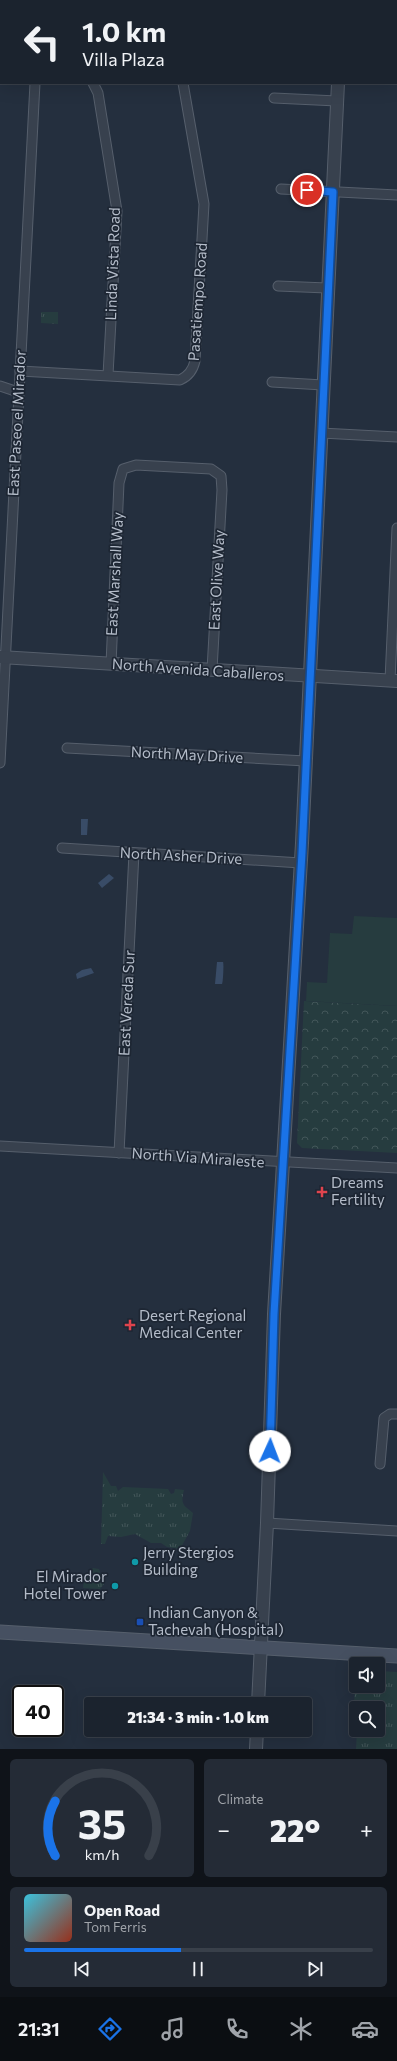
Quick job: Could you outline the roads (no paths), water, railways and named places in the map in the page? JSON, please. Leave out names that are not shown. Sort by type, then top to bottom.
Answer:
[{"type":"main road","points":[[0,1632],[260,1649],[397,1656]]},
{"type":"street","name":"East Paseo el Mirador","points":[[0,763],[3,658],[35,84]]},
{"type":"street","name":"Linda Vista Road","points":[[94,84],[98,93],[117,211],[108,375]]},
{"type":"street","name":"Pasatiempo Road","points":[[20,371],[180,380],[187,376],[193,368],[195,361],[204,204],[183,84]]},
{"type":"street","points":[[258,1697],[267,1524],[272,1364],[301,863],[327,288],[338,84]]},
{"type":"street","points":[[274,98],[338,101]]},
{"type":"street","points":[[281,189],[397,195]]},
{"type":"street","points":[[278,286],[327,288]]},
{"type":"street","points":[[272,382],[323,385]]},
{"type":"street","points":[[0,386],[18,392]]},
{"type":"street","points":[[321,433],[397,437]]},
{"type":"street","name":"East Marshall Way","points":[[111,664],[119,483],[123,469],[136,465],[211,469],[221,476],[222,490]]},
{"type":"street","name":"East Olive Way","points":[[212,670],[222,490]]},
{"type":"street","points":[[394,680],[397,528]]},
{"type":"street","name":"North Avenida Caballeros","points":[[3,658],[310,677],[394,680]]},
{"type":"street","name":"North May Drive","points":[[67,748],[306,761]]},
{"type":"street","name":"North Asher Drive","points":[[62,848],[301,863]]},
{"type":"street","name":"East Vereda Sur","points":[[119,1153],[134,853]]},
{"type":"street","name":"North Via Miraleste","points":[[0,1146],[283,1163],[397,1168]]},
{"type":"street","points":[[380,1464],[384,1418],[390,1414],[397,1414]]},
{"type":"street","points":[[267,1524],[397,1531]]},
{"type":"street","points":[[256,1749],[257,1737]]},
{"type":"water","points":[[81,819],[88,819],[87,835],[81,835]]},
{"type":"water","points":[[109,874],[114,878],[102,888],[98,883]]},
{"type":"water","points":[[217,962],[223,962],[222,984],[215,984]]},
{"type":"water","points":[[91,968],[94,973],[77,979],[76,974],[82,970]]},
{"type":"place","name":"Dreams Fertility","points":[[322,1192]]},
{"type":"place","name":"Desert Regional Medical Center","points":[[130,1325]]},
{"type":"place","name":"Jerry Stergios Building","points":[[135,1562]]},
{"type":"place","name":"El Mirador Hotel Tower","points":[[115,1586]]},
{"type":"place","name":"Indian Canyon & Tachevah (Hospital)","points":[[140,1622]]}]
